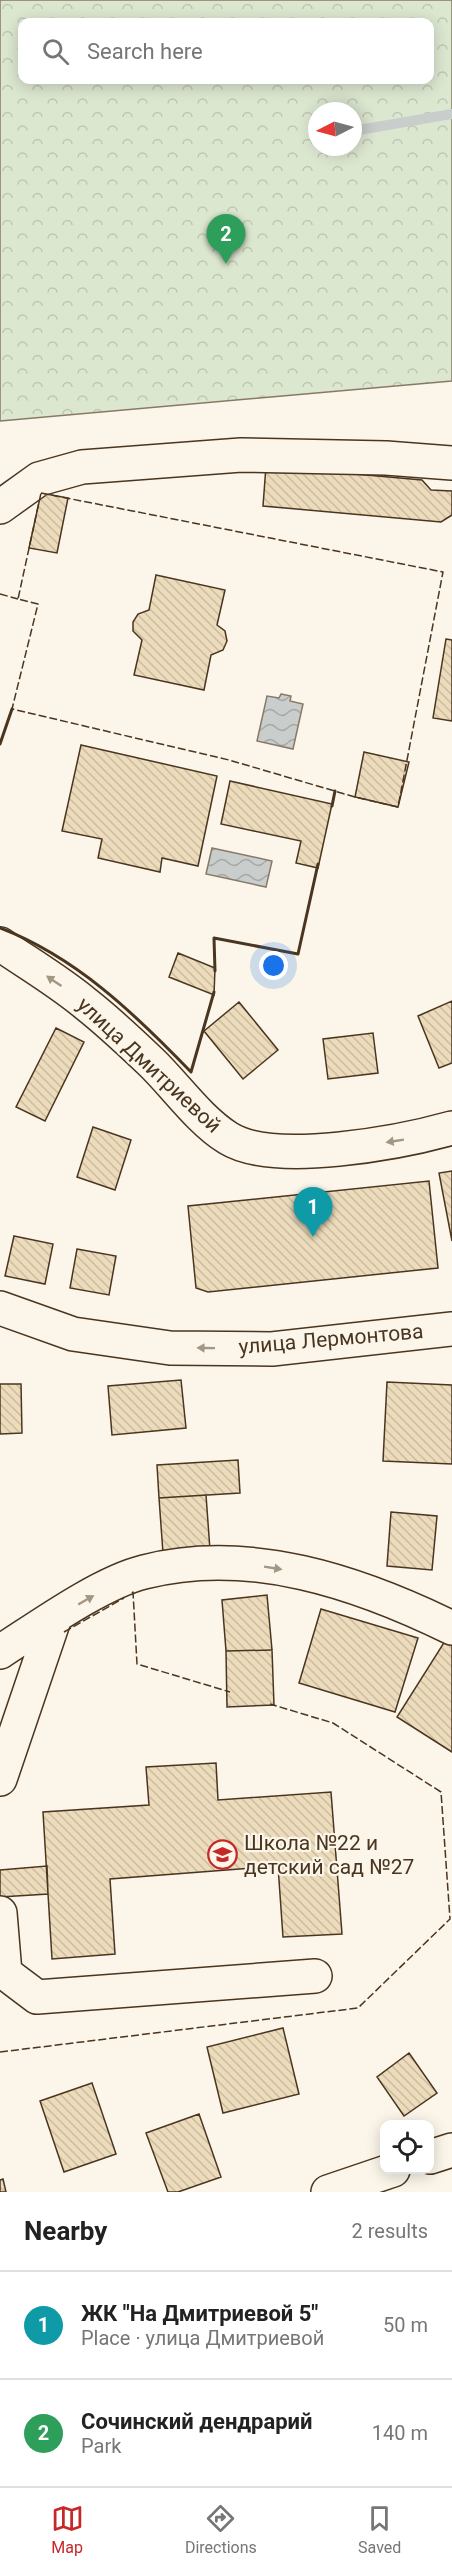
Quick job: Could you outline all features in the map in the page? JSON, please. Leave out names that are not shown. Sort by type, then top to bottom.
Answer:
[{"type":"street","points":[[0,507],[39,479],[82,467],[242,455],[386,458],[452,463]]},
{"type":"street","name":"улица Дмитриевой","points":[[0,944],[86,1003],[151,1062],[199,1113],[229,1139],[269,1151],[334,1150],[421,1137],[452,1128]]},
{"type":"street","name":"улица Лермонтова","points":[[0,1308],[73,1334],[170,1348],[272,1349],[452,1329]]},
{"type":"street","points":[[0,1652],[104,1589],[142,1572],[200,1562],[245,1564],[326,1577],[400,1603],[452,1628]]},
{"type":"street","points":[[0,1779],[55,1617]]},
{"type":"street","points":[[0,1913],[4,1973],[37,1997],[315,1976]]},
{"type":"street","points":[[434,2155],[452,2150]]},
{"type":"street","points":[[328,2192],[380,2174]]},
{"type":"green space","points":[[0,0],[452,0],[452,381],[0,421]]},
{"type":"water","points":[[281,694],[291,696],[290,701],[303,704],[293,749],[257,741],[267,696],[279,698]]},
{"type":"water","points":[[212,848],[272,861],[266,887],[206,874]]},
{"type":"building","points":[[266,466],[422,480],[431,490],[452,491],[452,515],[441,522],[263,506]]},
{"type":"building","points":[[41,493],[68,498],[57,553],[29,548]]},
{"type":"building","points":[[156,575],[225,590],[217,625],[225,631],[227,641],[223,650],[211,655],[204,690],[134,675],[142,640],[133,631],[133,622],[138,614],[149,610]]},
{"type":"building","points":[[446,639],[452,640],[452,721],[433,718]]},
{"type":"building","points":[[81,745],[217,776],[198,866],[162,858],[160,872],[98,858],[102,839],[62,831]]},
{"type":"building","points":[[364,752],[409,762],[398,807],[355,797]]},
{"type":"building","points":[[230,781],[332,804],[318,868],[296,863],[301,841],[221,824]]},
{"type":"building","points":[[178,953],[215,968],[214,995],[169,977]]},
{"type":"building","points":[[452,1001],[452,1063],[439,1068],[418,1016]]},
{"type":"building","points":[[239,1002],[278,1050],[243,1079],[204,1031]]},
{"type":"building","points":[[56,1028],[84,1042],[45,1121],[16,1107]]},
{"type":"building","points":[[373,1033],[378,1073],[328,1079],[323,1039]]},
{"type":"building","points":[[93,1127],[131,1140],[115,1190],[77,1177]]},
{"type":"building","points":[[452,1171],[452,1241],[439,1173]]},
{"type":"building","points":[[429,1181],[438,1268],[208,1292],[196,1288],[188,1206]]},
{"type":"building","points":[[14,1236],[53,1244],[45,1284],[5,1276]]},
{"type":"building","points":[[77,1249],[116,1256],[109,1295],[70,1288]]},
{"type":"building","points":[[181,1380],[186,1428],[112,1435],[108,1386]]},
{"type":"building","points":[[387,1382],[452,1385],[452,1464],[383,1461]]},
{"type":"building","points":[[0,1384],[21,1384],[22,1433],[0,1434]]},
{"type":"building","points":[[238,1460],[240,1493],[159,1498],[157,1465]]},
{"type":"building","points":[[206,1495],[210,1550],[163,1553],[159,1498]]},
{"type":"building","points":[[391,1512],[437,1516],[432,1570],[387,1566]]},
{"type":"building","points":[[267,1595],[272,1650],[226,1651],[222,1600]]},
{"type":"building","points":[[321,1609],[418,1638],[395,1712],[299,1683]]},
{"type":"building","points":[[445,1641],[452,1646],[452,1752],[397,1717]]},
{"type":"building","points":[[272,1650],[274,1705],[227,1707],[226,1651]]},
{"type":"building","points":[[216,1763],[218,1800],[331,1792],[342,1934],[283,1937],[278,1866],[110,1879],[115,1954],[52,1959],[43,1812],[149,1805],[146,1767]]},
{"type":"building","points":[[47,1866],[48,1894],[0,1897],[0,1870]]},
{"type":"building","points":[[283,2028],[299,2094],[223,2113],[207,2047]]},
{"type":"building","points":[[409,2053],[437,2093],[404,2116],[377,2077]]},
{"type":"building","points":[[92,2083],[116,2154],[64,2172],[40,2101]]},
{"type":"building","points":[[199,2114],[221,2177],[178,2192],[168,2192],[146,2133]]},
{"type":"building","points":[[3,2179],[6,2192],[0,2192],[0,2180]]},
{"type":"waterway","points":[[362,129],[452,114]]},
{"type":"fence","points":[[41,493],[443,572],[398,807],[355,797],[229,760],[12,709],[38,604],[18,599],[41,493]]},
{"type":"fence","points":[[0,594],[18,599]]},
{"type":"fence","points":[[132,1593],[137,1664],[230,1692]]},
{"type":"fence","points":[[64,1632],[124,1598]]},
{"type":"fence","points":[[0,2052],[358,2008],[450,1919],[441,1792],[333,1723],[270,1704]]},
{"type":"wall","points":[[0,744],[12,709]]},
{"type":"wall","points":[[332,806],[335,791]]},
{"type":"wall","points":[[215,971],[214,938],[298,954],[318,864]]},
{"type":"wall","points":[[0,928],[54,955],[103,989],[191,1072],[214,992]]},
{"type":"place","name":"Сочинский дендрарий","points":[[226,264]]},
{"type":"place","name":"ЖК \"На Дмитриевой 5\"","points":[[313,1237]]},
{"type":"place","name":"Школа №22 и детский сад №27","points":[[223,1855]]}]
